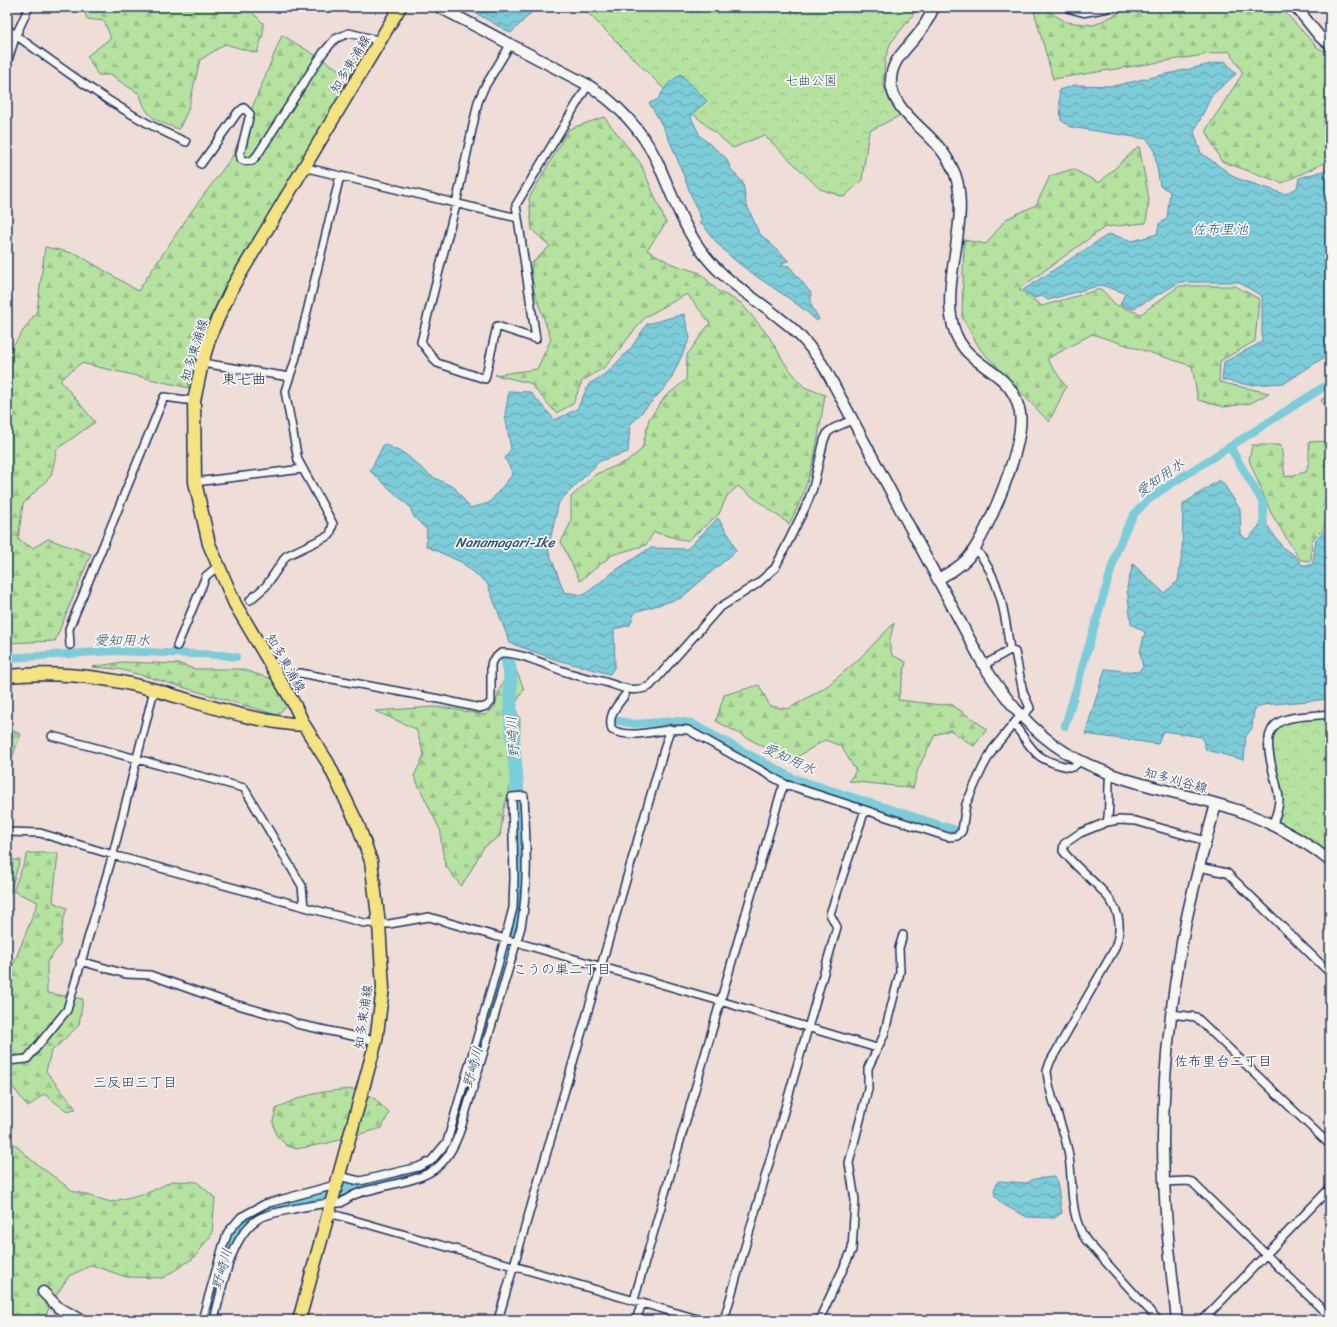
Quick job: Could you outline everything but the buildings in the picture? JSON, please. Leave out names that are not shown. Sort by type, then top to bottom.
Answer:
[{"type":"main road","name":"知多東浦線","points":[[299,1320],[376,1041],[382,988],[379,924],[371,861],[358,825],[328,762],[304,725],[294,704],[235,604],[209,544],[195,482],[194,401],[211,332],[233,286],[400,7]]},
{"type":"main road","points":[[7,676],[52,674],[112,680],[154,690],[275,724],[304,725]]},
{"type":"street","points":[[7,63],[16,36],[29,7]]},
{"type":"street","name":"知多刈谷線","points":[[439,7],[588,85],[606,97],[620,110],[645,141],[656,159],[684,223],[707,259],[742,290],[782,320],[810,347],[827,372],[984,665],[1001,692],[1051,743],[1080,761],[1110,774],[1240,811],[1301,840],[1330,861]]},
{"type":"street","points":[[934,7],[919,33],[895,62],[891,81],[893,92],[905,113],[945,154],[955,176],[958,188],[959,208],[950,308],[956,334],[964,349],[975,361],[997,376],[1011,390],[1020,412],[1020,427],[1015,450],[1003,490],[975,548],[962,564],[938,579]]},
{"type":"street","points":[[1069,7],[1084,11],[1106,7]]},
{"type":"street","points":[[1296,7],[1320,37],[1330,44]]},
{"type":"street","points":[[7,29],[81,83],[153,128],[186,142]]},
{"type":"street","points":[[201,164],[238,112],[244,108],[250,114],[240,154],[241,159],[245,161],[252,161],[323,53],[336,39],[349,32],[381,41]]},
{"type":"street","points":[[510,45],[484,88],[478,102],[456,204],[421,342],[437,363],[485,379],[497,326],[536,339],[516,205],[588,85]]},
{"type":"street","points":[[303,167],[518,218]]},
{"type":"street","points":[[250,600],[266,586],[286,556],[330,536],[333,524],[303,469],[295,447],[286,399],[286,391],[340,176]]},
{"type":"street","points":[[202,364],[290,377]]},
{"type":"street","points":[[70,646],[69,629],[164,397],[194,401]]},
{"type":"street","points":[[300,673],[480,708],[487,706],[491,702],[492,660],[501,653],[514,654],[570,674],[604,682],[624,689],[641,690],[650,686],[719,608],[757,584],[775,568],[806,506],[813,488],[824,440],[828,432],[852,420]]},
{"type":"street","points":[[195,482],[303,469]]},
{"type":"street","points":[[975,548],[993,575],[999,590],[1004,606],[1010,650]]},
{"type":"street","points":[[177,646],[206,576],[218,566]]},
{"type":"street","points":[[984,665],[1010,650]]},
{"type":"street","points":[[625,695],[612,712],[609,721],[612,730],[622,734],[670,729],[688,730],[785,784],[948,837],[957,836],[962,831],[965,824],[966,804],[993,749],[1030,708],[1023,692],[1015,652],[1010,650]]},
{"type":"street","points":[[7,1061],[27,1059],[67,1010],[113,854],[154,690]]},
{"type":"street","points":[[1272,825],[1276,817],[1279,801],[1268,749],[1270,735],[1277,724],[1288,718],[1330,714]]},
{"type":"street","points":[[1014,724],[1032,749],[1044,760],[1069,767],[1073,767],[1080,761]]},
{"type":"street","points":[[498,1320],[670,729]]},
{"type":"street","points":[[52,736],[136,760],[244,788],[302,886],[304,907]]},
{"type":"street","points":[[1107,822],[1110,810],[1110,774]]},
{"type":"street","points":[[634,1300],[781,792],[785,784]]},
{"type":"street","points":[[214,1320],[235,1246],[243,1231],[259,1218],[334,1193],[360,1181],[418,1167],[431,1161],[447,1142],[510,920],[514,893],[512,797],[524,796],[526,895],[516,943],[461,1128],[452,1150],[446,1160],[436,1169],[418,1178],[352,1194],[341,1203],[334,1193]]},
{"type":"street","points":[[1176,1320],[1165,1219],[1163,1139],[1166,1070],[1171,1014],[1183,936],[1199,867],[1216,804]]},
{"type":"street","points":[[724,1320],[837,927],[830,914],[865,810]]},
{"type":"street","points":[[1158,1320],[1086,1240],[1079,1230],[1074,1214],[1068,1152],[1047,1071],[1050,1062],[1114,950],[1120,932],[1118,913],[1113,904],[1094,882],[1063,851],[1064,844],[1069,839],[1107,822],[1119,820],[1136,822],[1206,841]]},
{"type":"street","points":[[7,832],[40,833],[364,923],[389,924],[429,917],[877,1048]]},
{"type":"street","points":[[1199,867],[1227,873],[1330,973]]},
{"type":"street","points":[[819,1320],[852,1250],[855,1200],[849,1163],[868,1088],[868,1068],[884,1035],[900,972],[899,948],[903,935]]},
{"type":"street","points":[[80,962],[126,974],[150,975],[227,1002],[288,1019],[296,1024],[376,1041]]},
{"type":"street","points":[[1171,1014],[1196,1017],[1330,1145]]},
{"type":"street","points":[[1164,1182],[1192,1182],[1330,1317]]},
{"type":"street","points":[[1203,1320],[1330,1188]]},
{"type":"street","points":[[202,1320],[228,1232],[241,1217],[248,1211],[264,1204],[334,1193],[514,1265],[701,1320]]},
{"type":"street","points":[[43,1292],[59,1308],[82,1320]]},
{"type":"street","points":[[636,1320],[642,1303]]},
{"type":"green space","points":[[83,7],[247,7],[263,23],[263,34],[257,53],[225,44],[200,60],[188,110],[179,129],[164,124],[153,118],[145,108],[140,94],[112,75],[98,75],[87,56],[111,38],[104,21],[87,19]]},
{"type":"green space","name":"七曲公園","points":[[582,7],[919,7],[890,44],[885,60],[883,84],[890,102],[901,115],[869,131],[862,180],[844,197],[820,189],[764,135],[733,148],[663,88]]},
{"type":"green space","points":[[1033,7],[1042,7],[1066,22],[1094,25],[1131,7],[1280,7],[1318,48],[1330,53],[1330,153],[1328,161],[1282,183],[1221,161],[1206,130],[1243,73],[1229,51],[1053,79]]},
{"type":"green space","points":[[282,35],[343,72],[356,54],[361,55],[360,64],[237,266],[207,323],[188,386],[189,388],[81,363],[60,380],[95,422],[57,449],[51,476],[23,504],[18,540],[33,548],[48,539],[91,554],[55,641],[7,643],[7,349],[10,350],[37,311],[45,247],[77,254],[138,291],[191,212],[232,157]]},
{"type":"green space","points":[[604,117],[641,164],[666,223],[647,250],[672,264],[700,273],[718,291],[741,303],[768,335],[786,365],[804,387],[825,395],[809,477],[804,492],[789,524],[738,486],[727,496],[719,514],[687,541],[654,532],[646,545],[612,555],[580,581],[561,542],[571,522],[571,497],[596,474],[628,461],[642,449],[649,419],[665,397],[686,380],[687,355],[710,323],[687,294],[645,317],[605,367],[582,381],[573,404],[556,413],[530,383],[495,375],[537,369],[551,339],[533,288],[531,264],[550,246],[532,230],[529,198],[569,129]]},
{"type":"green space","points":[[1139,146],[1149,199],[1146,223],[1105,227],[1019,289],[1042,306],[1101,289],[1116,305],[1141,314],[1179,286],[1235,286],[1259,299],[1255,341],[1220,361],[1219,382],[1269,393],[1251,403],[1224,407],[1198,400],[1192,366],[1092,334],[1047,359],[1066,387],[1049,422],[980,349],[962,317],[964,240],[986,244],[1006,219],[1036,205],[1050,176],[1073,169],[1099,183]]},
{"type":"green space","points":[[1330,395],[1330,411],[1321,400]]},
{"type":"green space","points":[[1330,441],[1330,522],[1312,540],[1311,561],[1300,560],[1271,513],[1249,460],[1252,445],[1281,445],[1285,477],[1306,472],[1309,461],[1309,442]]},
{"type":"green space","points":[[894,623],[889,643],[892,655],[906,662],[898,700],[942,705],[951,704],[987,729],[974,746],[950,730],[935,735],[918,769],[913,788],[849,781],[856,771],[841,746],[825,740],[790,761],[716,721],[724,695],[759,685],[770,706],[788,709],[826,687],[858,660]]},
{"type":"green space","points":[[123,662],[180,664],[194,669],[241,669],[272,679],[287,706],[277,715],[145,676],[118,669],[92,667]]},
{"type":"green space","points":[[516,670],[524,689],[514,706],[520,719],[519,758],[504,808],[500,836],[483,848],[461,886],[445,865],[441,842],[441,832],[414,776],[424,755],[416,729],[375,711],[434,707],[485,715],[495,707],[499,691],[504,680]]},
{"type":"green space","points":[[1330,714],[1330,861],[1272,825],[1276,817],[1270,735],[1283,720]]},
{"type":"green space","points":[[7,729],[21,734],[7,770]]},
{"type":"green space","points":[[28,853],[58,853],[53,902],[67,908],[63,921],[60,945],[47,962],[47,993],[83,999],[79,1025],[51,1052],[46,1071],[76,1109],[67,1111],[44,1094],[28,1107],[7,1079],[7,981],[38,902],[13,891]]},
{"type":"green space","points":[[7,860],[20,860],[7,901]]},
{"type":"green space","points":[[357,1089],[375,1099],[389,1113],[382,1128],[328,1143],[296,1149],[286,1145],[276,1135],[273,1122],[276,1109],[305,1096],[336,1090]]},
{"type":"green space","points":[[7,1137],[30,1159],[73,1191],[111,1202],[150,1192],[172,1181],[197,1182],[215,1198],[212,1234],[195,1257],[163,1278],[126,1277],[92,1265],[69,1276],[51,1303],[44,1320],[7,1320]]},
{"type":"water","points":[[465,7],[530,7],[532,12],[511,33]]},
{"type":"water","name":"佐布里池","points":[[1225,61],[1236,74],[1212,95],[1194,132],[1201,153],[1236,178],[1285,194],[1297,188],[1299,178],[1330,169],[1330,347],[1323,358],[1285,383],[1250,385],[1222,380],[1224,362],[1262,342],[1262,296],[1238,282],[1180,282],[1133,309],[1120,305],[1125,293],[1101,285],[1048,300],[1042,296],[1034,298],[1023,290],[1109,234],[1133,241],[1157,234],[1159,224],[1167,219],[1170,191],[1160,186],[1154,149],[1147,139],[1070,127],[1061,120],[1059,90],[1075,85],[1113,86]]},
{"type":"water","points":[[681,74],[707,101],[695,111],[691,117],[700,136],[726,158],[731,169],[743,183],[746,203],[759,233],[789,261],[783,262],[782,265],[789,266],[811,293],[811,305],[819,319],[817,321],[802,308],[727,254],[714,240],[703,224],[699,223],[702,221],[672,146],[658,117],[649,103],[657,100],[668,84]]},
{"type":"water","name":"Nanamagari-Ike","points":[[684,314],[690,338],[669,383],[630,425],[628,452],[600,461],[559,502],[548,549],[564,592],[584,595],[616,570],[650,548],[687,549],[718,518],[730,537],[736,551],[681,598],[635,612],[630,625],[614,629],[615,666],[610,674],[557,660],[510,643],[487,583],[461,562],[426,546],[427,530],[414,517],[410,507],[370,471],[384,444],[405,454],[431,476],[455,488],[470,508],[489,503],[513,474],[505,458],[511,449],[505,415],[509,391],[530,392],[555,420],[577,409],[589,384],[608,372],[631,348],[647,324]]},
{"type":"water","points":[[1219,480],[1223,483],[1240,509],[1241,534],[1246,539],[1249,538],[1261,524],[1267,525],[1283,548],[1295,556],[1302,565],[1311,565],[1313,563],[1316,539],[1330,525],[1330,699],[1263,705],[1254,710],[1252,728],[1246,736],[1244,760],[1206,750],[1202,737],[1163,731],[1158,744],[1085,734],[1105,669],[1137,672],[1143,668],[1140,652],[1145,632],[1131,624],[1127,587],[1133,564],[1164,593],[1178,581],[1182,553],[1183,504]]},
{"type":"water","points":[[1054,1177],[1057,1182],[1062,1213],[1054,1218],[1027,1217],[1002,1204],[995,1196],[994,1190],[998,1181],[1027,1183],[1034,1179]]},
{"type":"waterway","name":"愛知用水","points":[[1065,726],[1117,550],[1135,513],[1147,501],[1163,489],[1330,383]]},
{"type":"waterway","points":[[1230,447],[1263,503],[1264,535]]},
{"type":"waterway","name":"愛知用水","points":[[7,658],[113,651],[222,655],[236,657]]},
{"type":"waterway","name":"野崎川","points":[[208,1320],[230,1244],[240,1228],[255,1214],[266,1209],[420,1171],[436,1163],[448,1151],[516,922],[519,897],[520,846],[518,794],[508,661]]},
{"type":"waterway","name":"愛知用水","points":[[613,720],[635,724],[675,721],[691,723],[793,778],[956,830]]},
{"type":"district","name":"東七曲","points":[[244,379]]},
{"type":"district","name":"こうの巣二丁目","points":[[562,969]]},
{"type":"district","name":"佐布里台二丁目","points":[[1223,1061]]},
{"type":"district","name":"三反田三丁目","points":[[135,1082]]}]
